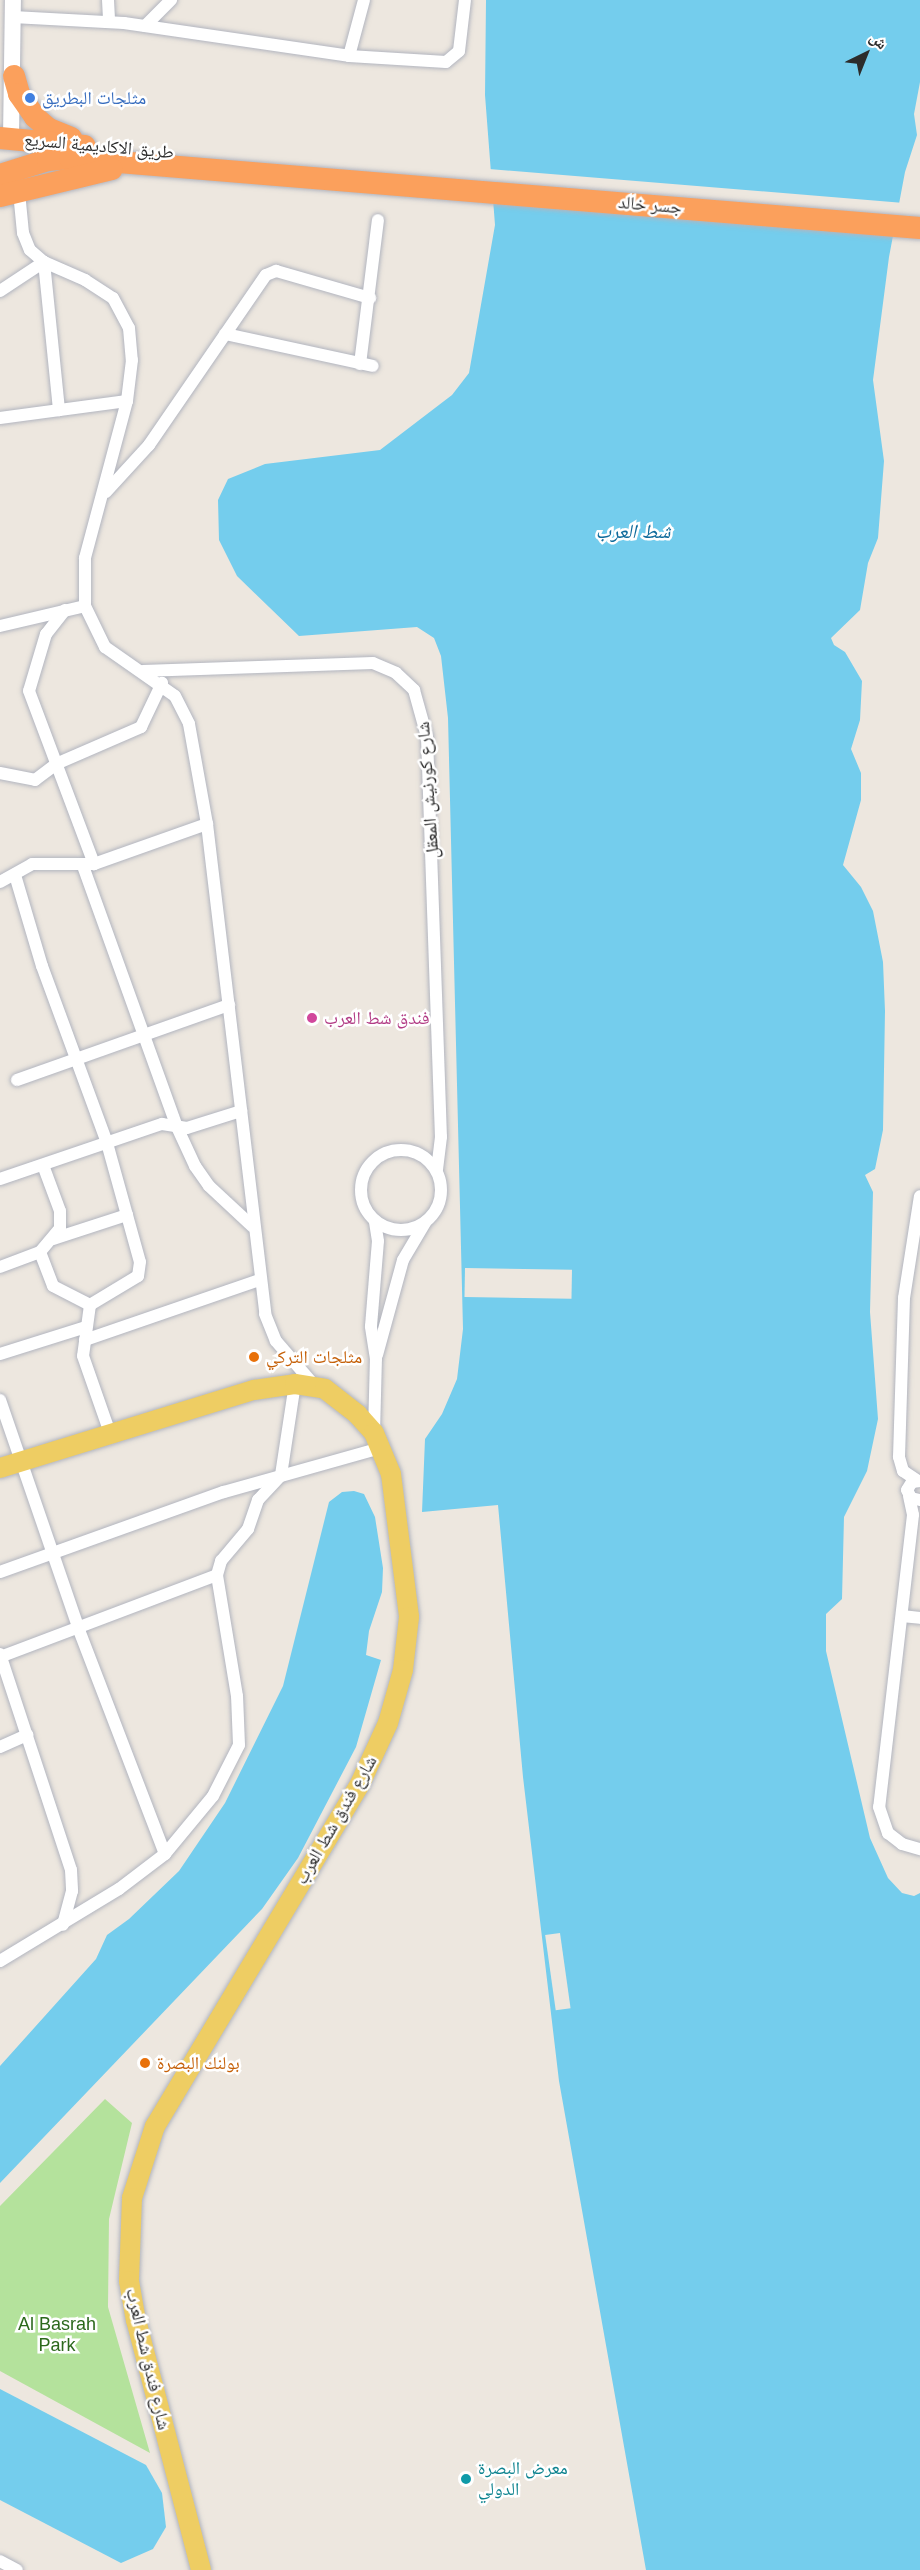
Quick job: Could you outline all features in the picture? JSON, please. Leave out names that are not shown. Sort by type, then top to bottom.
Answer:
[{"type":"highway","points":[[7,72],[23,102],[42,124],[58,133],[104,147]]},
{"type":"highway","name":"طريق الاكاديمية السريع","points":[[4,143],[104,147],[200,161]]},
{"type":"highway","name":"طريق الاكاديمية السريع","points":[[0,175],[61,158],[129,162],[200,161]]},
{"type":"highway","points":[[200,161],[381,176]]},
{"type":"highway","points":[[10,194],[129,162]]},
{"type":"highway","name":"جسر خالد","points":[[381,176],[920,215]]},
{"type":"highway","name":"جسر خالد","points":[[381,176],[920,228]]},
{"type":"main road","points":[[4,143],[7,72],[13,13]]},
{"type":"main road","points":[[0,1468],[254,1390],[304,1384]]},
{"type":"main road","name":"شارع فندق شط العرب","points":[[201,2570],[136,2320],[129,2281],[132,2198],[155,2126],[360,1784],[398,1695],[407,1643],[408,1594],[391,1474],[377,1440],[347,1404],[304,1384]]},
{"type":"street","points":[[108,0],[109,22]]},
{"type":"street","points":[[145,26],[171,0]]},
{"type":"street","points":[[349,56],[364,0]]},
{"type":"street","points":[[13,13],[145,26],[349,56],[446,62],[459,51],[465,0]]},
{"type":"street","points":[[0,1961],[63,1925],[165,1854],[213,1796],[239,1745],[237,1696],[217,1575],[221,1561],[248,1530],[258,1500],[281,1475],[304,1384],[269,1329],[259,1281],[207,824],[185,713],[162,683],[105,647],[85,606],[85,558],[106,492],[127,401],[132,344],[122,312],[100,288],[44,262],[25,242],[10,194]]},
{"type":"street","points":[[360,364],[378,220]]},
{"type":"street","points":[[0,291],[44,262]]},
{"type":"street","points":[[44,262],[59,410]]},
{"type":"street","points":[[106,492],[149,445],[225,334],[271,272],[370,298]]},
{"type":"street","points":[[225,334],[373,366]]},
{"type":"street","points":[[0,418],[127,401]]},
{"type":"street","points":[[0,626],[85,606]]},
{"type":"street","points":[[65,610],[46,634],[29,691],[56,764],[177,1126],[203,1180],[252,1226]]},
{"type":"street","name":"شارع كورنيش المعقل","points":[[143,671],[373,663],[396,673],[414,690],[427,737],[441,1137],[437,1171]]},
{"type":"street","points":[[0,773],[35,780],[56,764],[141,728],[162,683]]},
{"type":"street","points":[[0,882],[40,862],[88,865],[207,824]]},
{"type":"street","points":[[15,875],[76,1060],[107,1143],[140,1262],[138,1276],[90,1305],[86,1327],[83,1356],[110,1433]]},
{"type":"street","points":[[17,1080],[146,1037],[229,1005]]},
{"type":"street","points":[[0,1179],[162,1124],[187,1128],[241,1111]]},
{"type":"street","points":[[0,1572],[377,1440],[376,1359],[371,1326],[378,1241],[375,1221],[360,1192],[372,1161],[401,1149],[422,1155],[437,1171],[441,1182],[439,1203],[403,1260],[376,1359]]},
{"type":"street","points":[[0,1267],[40,1252],[60,1228],[60,1211],[44,1165]]},
{"type":"street","points":[[920,1196],[904,1298],[902,1468],[914,1501],[916,1536],[902,1616],[879,1808],[888,1833],[902,1845],[920,1849]]},
{"type":"street","points":[[53,1239],[127,1215]]},
{"type":"street","points":[[375,1221],[406,1230],[426,1221]]},
{"type":"street","points":[[40,1252],[53,1286],[90,1305]]},
{"type":"street","points":[[85,1340],[259,1281]]},
{"type":"street","points":[[0,1354],[86,1327]]},
{"type":"street","points":[[0,1400],[79,1630],[165,1854]]},
{"type":"street","points":[[902,1468],[919,1481],[914,1501]]},
{"type":"street","points":[[63,1925],[72,1891],[71,1870],[0,1656],[79,1630],[217,1575]]},
{"type":"street","points":[[902,1616],[920,1618]]},
{"type":"street","points":[[0,1747],[27,1736]]},
{"type":"street","points":[[0,2561],[16,2570]]},
{"type":"green space","name":"Al Basrah Park","points":[[105,2099],[132,2123],[109,2219],[108,2307],[150,2453],[0,2371],[0,2206]]},
{"type":"water","name":"شط العرب","points":[[486,0],[920,0],[920,82],[914,114],[917,135],[905,172],[889,257],[873,380],[884,461],[878,538],[868,563],[860,610],[831,638],[834,645],[845,652],[862,681],[860,720],[851,749],[861,773],[861,800],[843,865],[861,887],[873,911],[883,962],[885,1011],[883,1130],[875,1169],[865,1175],[873,1192],[870,1312],[878,1419],[867,1471],[844,1517],[842,1599],[826,1614],[826,1651],[870,1838],[888,1878],[902,1893],[914,1896],[920,1893],[920,2570],[646,2570],[559,2081],[523,1777],[498,1505],[422,1512],[425,1439],[442,1414],[457,1379],[463,1329],[448,718],[441,656],[434,638],[417,627],[299,636],[237,576],[219,540],[218,500],[228,479],[265,464],[380,450],[452,395],[469,373],[495,225],[485,95]]},
{"type":"water","points":[[354,1491],[364,1494],[375,1517],[383,1568],[382,1592],[369,1631],[366,1655],[381,1660],[356,1747],[298,1858],[262,1909],[0,2183],[0,2066],[96,1959],[107,1935],[129,1919],[179,1871],[225,1803],[283,1686],[329,1502],[342,1492]]},
{"type":"water","points":[[0,2389],[146,2465],[162,2493],[166,2527],[153,2549],[121,2563],[0,2500]]},
{"type":"pier","points":[[489,169],[904,203],[897,235],[491,182]]},
{"type":"pier","points":[[465,1268],[572,1270],[571,1299],[464,1297]]},
{"type":"pier","points":[[560,1933],[571,2008],[556,2010],[545,1935]]},
{"type":"place","name":"مثلجات البطريق","points":[[30,98]]},
{"type":"place","name":"فندق شط العرب","points":[[312,1018]]},
{"type":"place","name":"مثلجات التركي","points":[[254,1357]]},
{"type":"place","name":"بولنك البصرة","points":[[145,2063]]},
{"type":"place","name":"معرض البصرة الدولي","points":[[466,2479]]}]
